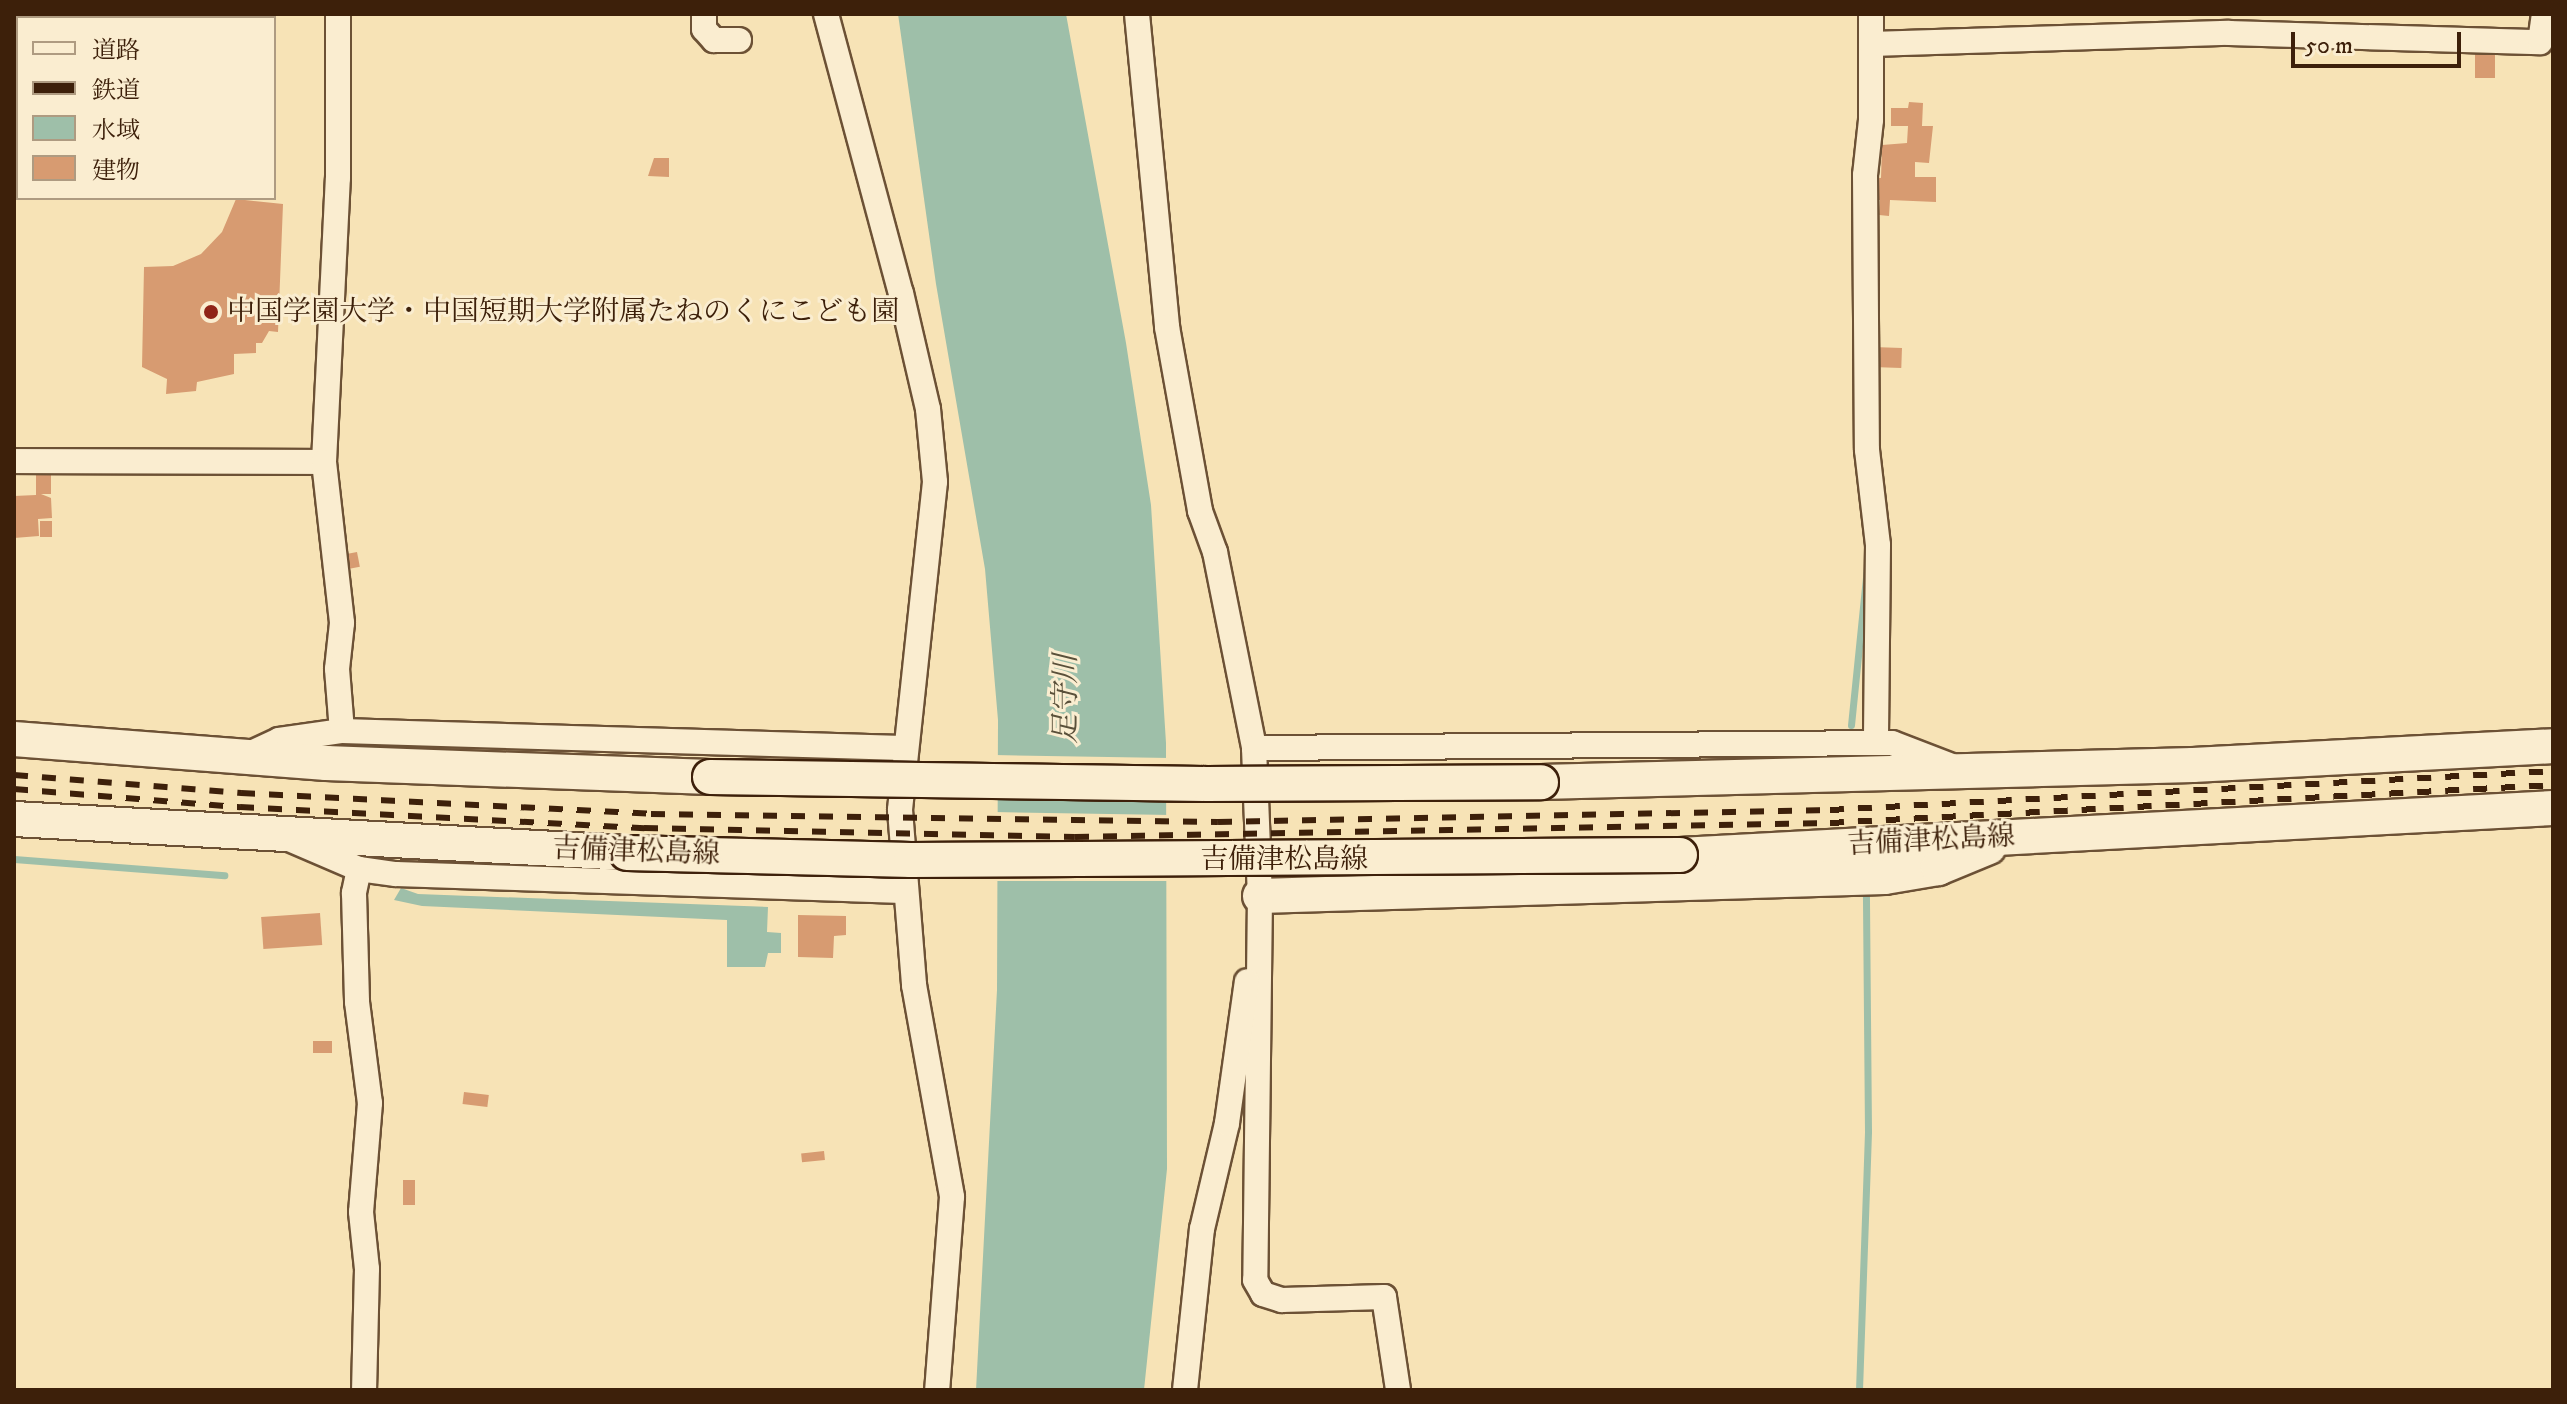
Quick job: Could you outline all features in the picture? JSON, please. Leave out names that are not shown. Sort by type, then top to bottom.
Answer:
[{"type":"main road","points":[[14,739],[243,757],[710,777],[1206,784],[1541,782],[1967,773],[2553,746]]},
{"type":"main road","name":"吉備津松島線","points":[[14,819],[287,837],[627,853],[911,860],[1680,855],[2553,808]]},
{"type":"main road","points":[[1260,896],[1885,877],[1938,868],[2011,837]]},
{"type":"street","points":[[338,14],[338,178],[324,462],[342,623],[337,669],[342,731]]},
{"type":"street","points":[[704,14],[704,29],[714,40],[739,40]]},
{"type":"street","points":[[826,14],[928,409],[935,482],[903,748],[903,891],[952,1197],[937,1390]]},
{"type":"street","points":[[1137,14],[1167,327],[1200,511],[1215,552],[1254,748],[1260,896],[1255,1280],[1263,1294],[1282,1300],[1384,1297],[1398,1390]]},
{"type":"street","points":[[1871,14],[1865,175],[1867,450],[1878,545],[1876,743]]},
{"type":"street","points":[[1871,44],[2229,33],[2540,42],[2544,14]]},
{"type":"street","points":[[14,461],[324,462]]},
{"type":"street","points":[[243,757],[279,740],[342,731],[903,748]]},
{"type":"street","points":[[1254,748],[1892,743],[1967,773]]},
{"type":"street","points":[[287,837],[359,869],[471,879],[903,891]]},
{"type":"street","points":[[359,869],[354,893],[357,1002],[370,1103],[361,1212],[367,1269],[364,1390]]},
{"type":"street","points":[[1185,1390],[1202,1229],[1227,1123],[1242,998],[1257,944]]},
{"type":"water","name":"足守川","points":[[898,14],[1066,14],[1126,343],[1151,505],[1166,743],[1167,1169],[1144,1390],[976,1390],[997,990],[998,720],[985,569],[936,284]]},
{"type":"water","points":[[401,888],[418,894],[768,907],[767,932],[781,933],[781,953],[768,953],[765,967],[727,967],[727,920],[422,906],[394,900]]},
{"type":"pier","points":[[994,755],[1170,758],[1169,798],[993,795]]},
{"type":"pier","points":[[994,812],[1171,815],[1170,845],[993,842]]},
{"type":"pier","points":[[994,848],[1171,848],[1171,881],[994,881]]},
{"type":"building","points":[[2475,51],[2495,51],[2495,78],[2475,78]]},
{"type":"building","points":[[1909,102],[1923,103],[1922,126],[1933,126],[1929,163],[1915,162],[1915,177],[1936,177],[1936,202],[1890,200],[1889,216],[1879,215],[1880,200],[1873,200],[1873,177],[1881,178],[1882,145],[1907,143],[1908,126],[1891,126],[1891,108],[1908,108]]},
{"type":"building","points":[[654,158],[669,158],[669,177],[648,176]]},
{"type":"building","name":"中国学園大学・中国短期大学附属たねのくにこども園","points":[[236,200],[283,204],[278,332],[269,331],[262,343],[256,343],[256,353],[234,354],[234,374],[197,382],[196,391],[166,394],[167,379],[142,367],[144,267],[173,266],[201,254],[222,232]]},
{"type":"building","points":[[1873,347],[1902,348],[1901,368],[1872,367]]},
{"type":"building","points":[[36,472],[51,472],[51,494],[41,494],[51,498],[52,518],[38,519],[39,536],[14,538],[14,496],[36,495]]},
{"type":"building","points":[[40,521],[52,521],[52,537],[40,537]]},
{"type":"building","points":[[357,552],[360,567],[335,571],[332,557]]},
{"type":"building","points":[[320,913],[322,945],[263,949],[261,917]]},
{"type":"building","points":[[798,915],[846,916],[846,935],[834,936],[833,958],[798,957]]},
{"type":"building","points":[[313,1041],[332,1041],[332,1053],[313,1053]]},
{"type":"building","points":[[464,1092],[489,1095],[487,1107],[463,1104]]},
{"type":"building","points":[[824,1151],[825,1160],[802,1162],[801,1153]]},
{"type":"building","points":[[403,1180],[415,1180],[415,1205],[403,1205]]},
{"type":"waterway","points":[[1851,725],[1867,568]]},
{"type":"waterway","points":[[14,859],[224,875]]},
{"type":"waterway","points":[[1859,1390],[1868,1131],[1866,888]]},
{"type":"railway","points":[[14,775],[241,793],[651,814],[1218,822],[1830,810],[2553,771]]},
{"type":"railway","points":[[14,789],[240,807],[644,828],[1075,837],[1830,823],[2553,785]]},
{"type":"place","name":"中国学園大学・中国短期大学附属たねのくにこども園","points":[[211,312]]}]
